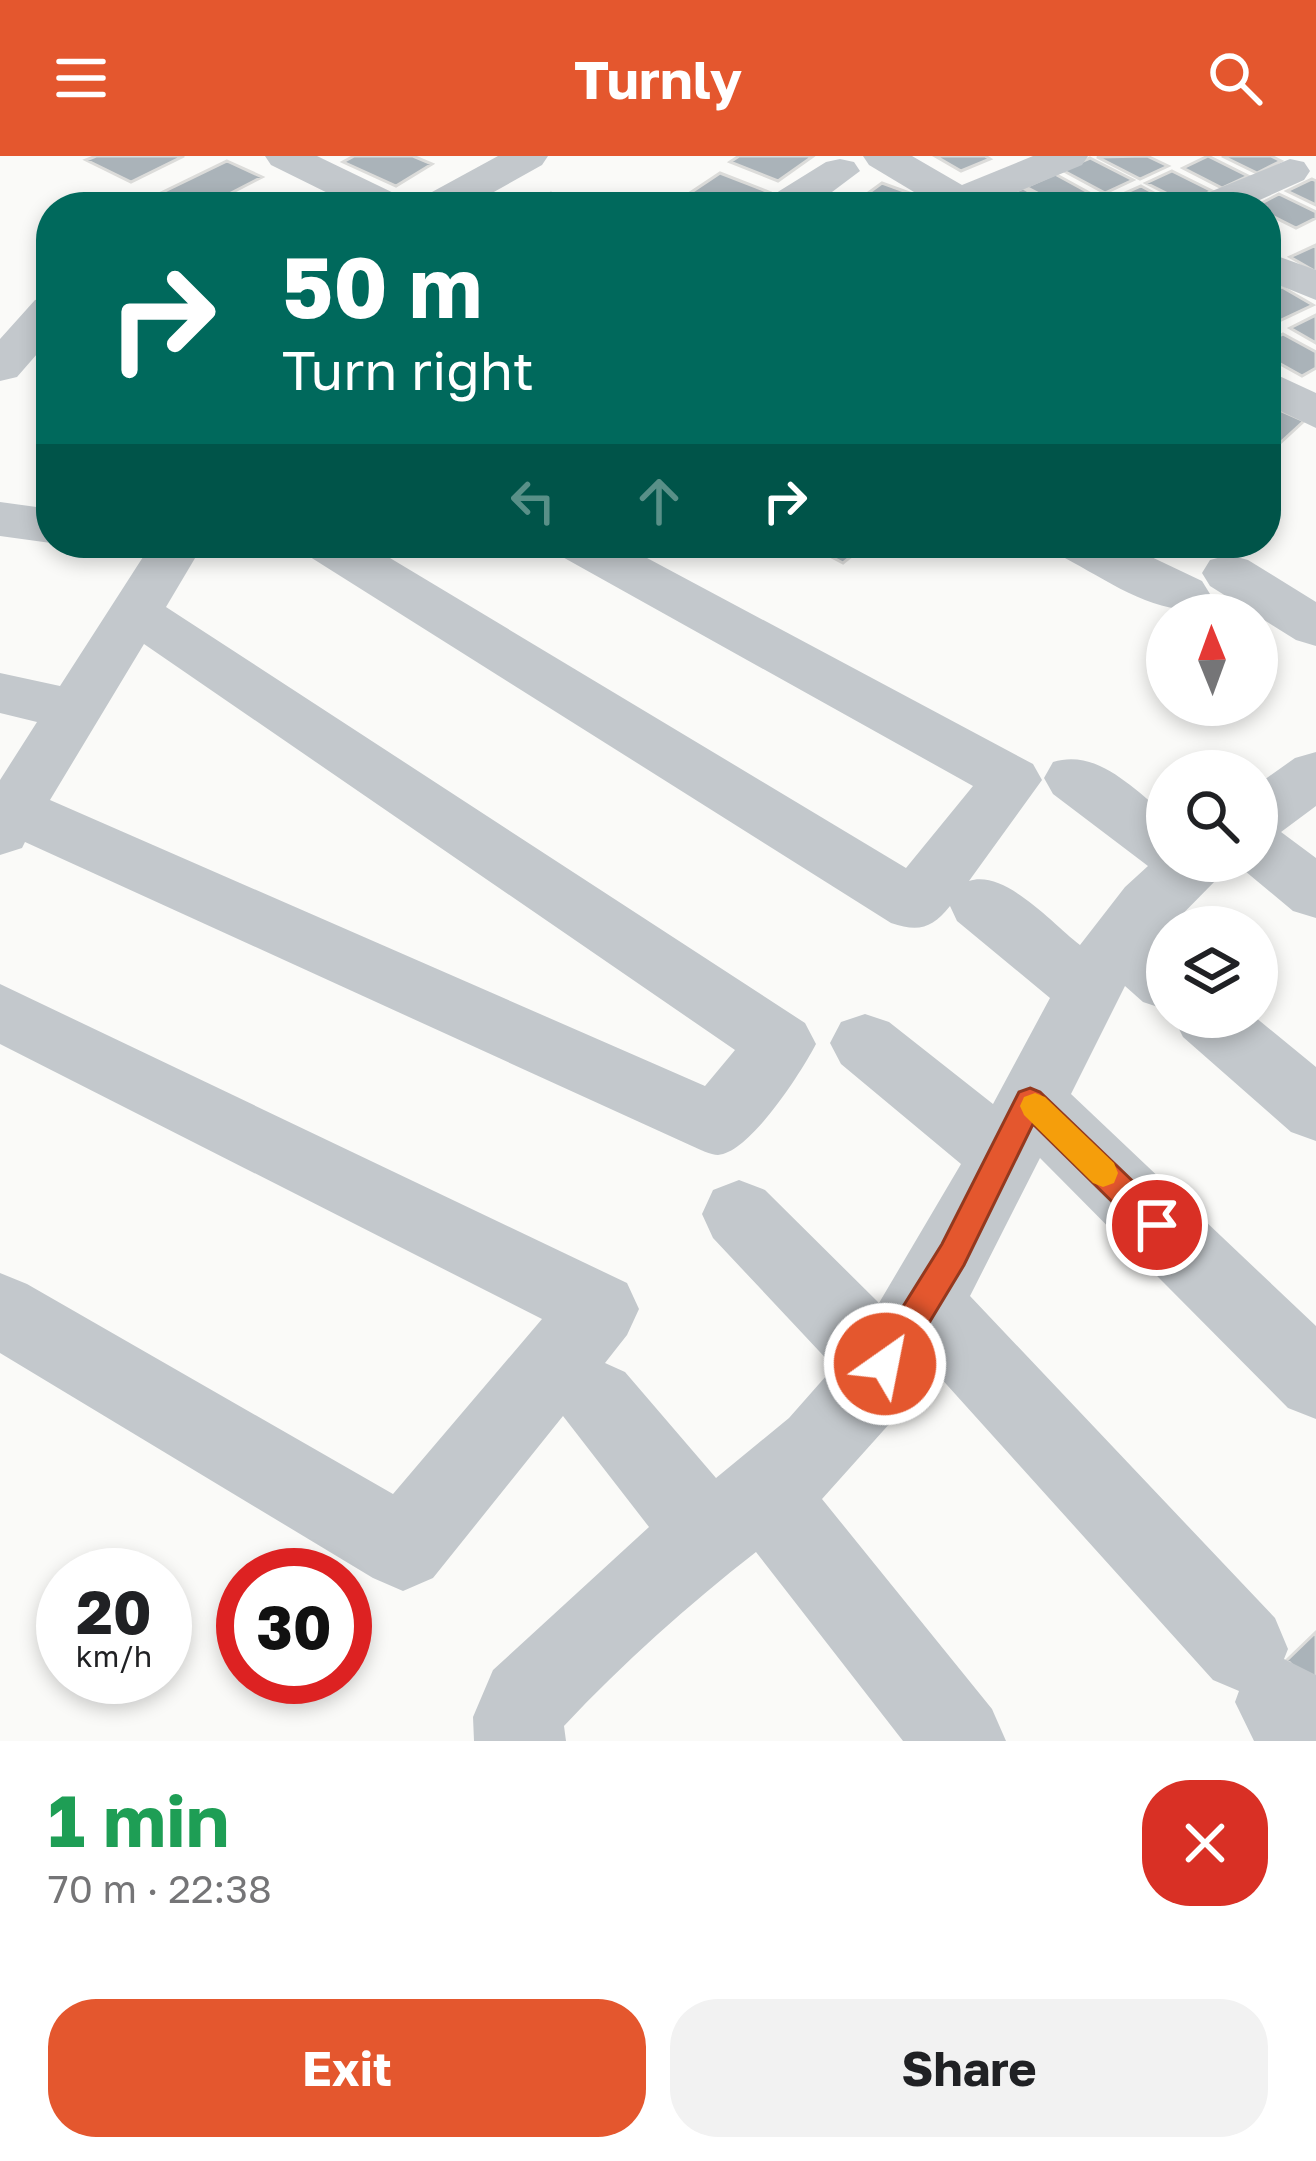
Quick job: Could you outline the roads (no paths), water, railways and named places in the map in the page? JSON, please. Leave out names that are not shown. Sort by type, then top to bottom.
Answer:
[{"type":"street","points":[[285,156],[358,192]]},
{"type":"street","points":[[463,192],[528,156]]},
{"type":"street","points":[[884,156],[944,192]]},
{"type":"street","points":[[990,192],[1068,156]]},
{"type":"street","points":[[807,192],[840,171]]},
{"type":"street","points":[[1243,192],[1290,171]]},
{"type":"street","points":[[1281,269],[1316,287]]},
{"type":"street","points":[[0,317],[36,279]]},
{"type":"street","points":[[0,367],[36,327]]},
{"type":"street","points":[[1281,393],[1316,413]]},
{"type":"street","points":[[0,519],[36,524]]},
{"type":"street","points":[[135,612],[781,1043],[717,1124],[7,820],[74,710],[135,612],[169,558]]},
{"type":"street","points":[[350,558],[914,905],[1012,780],[605,558]]},
{"type":"street","points":[[1126,558],[1206,583],[1316,627]]},
{"type":"street","points":[[0,693],[74,710]]},
{"type":"street","points":[[1278,802],[1316,774]]},
{"type":"street","points":[[1074,778],[1146,823]]},
{"type":"street","points":[[1278,881],[1316,893]]},
{"type":"street","points":[[520,1741],[518,1717],[525,1702],[606,1621],[818,1447],[905,1334],[1016,1128],[1125,971],[1148,905],[1172,882]]},
{"type":"street","points":[[980,903],[1125,971]]},
{"type":"street","points":[[0,1012],[601,1309],[404,1548],[0,1310]]},
{"type":"street","points":[[1232,1038],[1316,1110]]},
{"type":"street","points":[[865,1043],[1016,1128],[1316,1380]]},
{"type":"street","points":[[739,1214],[905,1334],[1279,1697]]},
{"type":"street","points":[[597,1400],[736,1514],[960,1741]]}]
